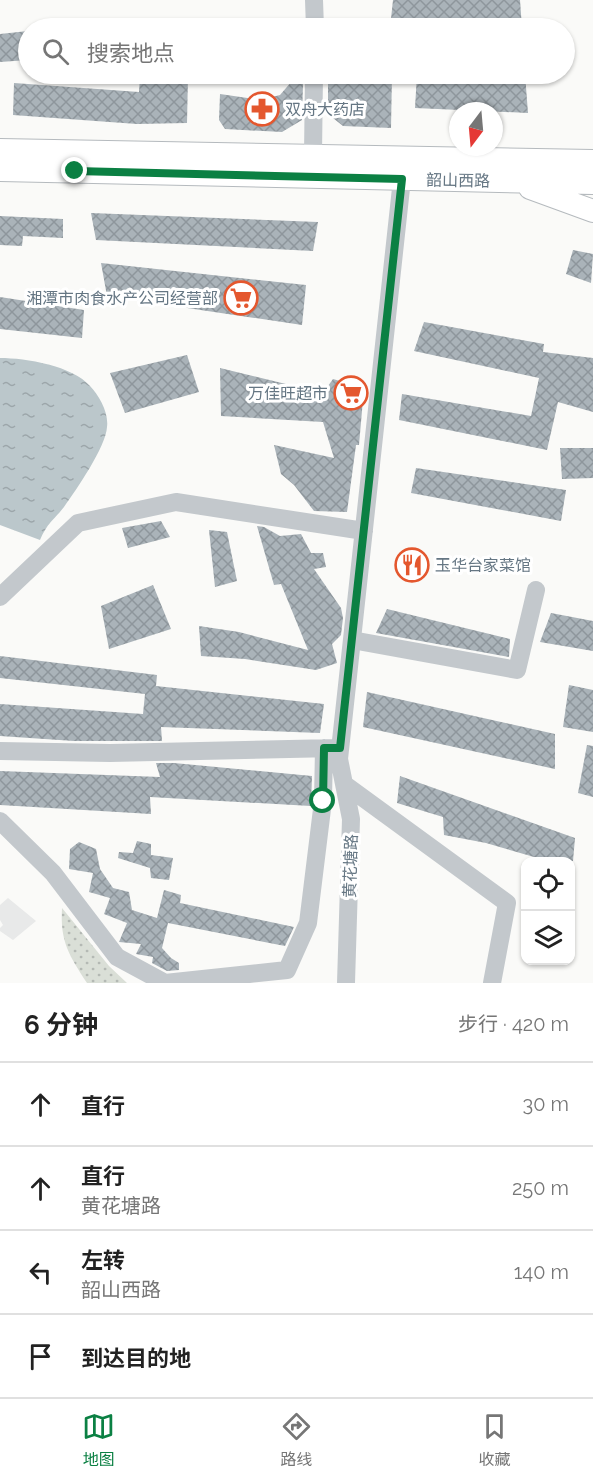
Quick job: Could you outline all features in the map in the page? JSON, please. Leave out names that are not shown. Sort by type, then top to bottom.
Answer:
[{"type":"main road","name":"韶山西路","points":[[0,150],[593,161]]},
{"type":"main road","name":"韶山西路","points":[[0,170],[593,183]]},
{"type":"main road","points":[[512,181],[593,211]]},
{"type":"street","points":[[314,0],[315,18]]},
{"type":"street","points":[[313,155],[314,84]]},
{"type":"street","name":"黄花塘路","points":[[346,983],[351,819],[339,759],[332,748],[352,640],[402,179]]},
{"type":"street","points":[[0,597],[78,523],[176,502],[364,531]]},
{"type":"street","points":[[352,640],[517,670],[536,590]]},
{"type":"street","points":[[0,751],[110,753],[332,748],[308,923],[287,970],[165,983],[117,957],[53,873],[0,821]]},
{"type":"street","points":[[344,784],[507,903],[492,983]]},
{"type":"shaded area","points":[[8,898],[36,921],[13,940],[0,931],[3,925],[0,920],[0,905]]},
{"type":"shaded area","points":[[62,908],[109,966],[127,983],[87,983],[75,964],[64,939]]},
{"type":"water","points":[[0,358],[48,364],[72,373],[93,390],[103,405],[106,416],[107,427],[102,446],[76,490],[48,525],[40,540],[0,525]]},
{"type":"building","points":[[393,0],[520,0],[521,18],[391,18]]},
{"type":"building","points":[[18,32],[18,61],[0,62],[0,34]]},
{"type":"building","points":[[14,83],[139,92],[140,84],[188,84],[187,123],[137,124],[13,115]]},
{"type":"building","points":[[289,84],[303,84],[302,120],[282,132],[225,129],[219,120],[220,94],[261,100],[280,95]]},
{"type":"building","points":[[328,84],[392,84],[391,128],[343,126],[328,114]]},
{"type":"building","points":[[416,84],[526,84],[528,113],[503,112],[503,102],[449,102],[449,110],[415,108]]},
{"type":"building","points":[[91,213],[318,222],[313,251],[96,240]]},
{"type":"building","points":[[0,216],[63,219],[63,238],[23,236],[22,246],[0,245]]},
{"type":"building","points":[[573,250],[593,254],[591,283],[566,274]]},
{"type":"building","points":[[101,263],[306,285],[302,325],[107,296]]},
{"type":"building","points":[[0,297],[84,310],[82,338],[0,329]]},
{"type":"building","points":[[424,322],[544,344],[543,352],[593,358],[593,412],[558,402],[547,450],[399,420],[402,394],[531,416],[539,378],[414,351]]},
{"type":"building","points":[[187,355],[199,392],[125,413],[110,373]]},
{"type":"building","points":[[220,368],[323,393],[333,379],[364,388],[359,445],[356,445],[347,512],[314,511],[294,485],[281,474],[274,445],[334,458],[323,422],[221,416]]},
{"type":"building","points":[[560,448],[593,448],[593,478],[562,479]]},
{"type":"building","points":[[416,468],[566,490],[561,521],[411,493]]},
{"type":"building","points":[[161,521],[170,537],[128,548],[122,528]]},
{"type":"building","points":[[257,526],[264,527],[280,536],[301,534],[311,553],[323,553],[326,567],[314,569],[341,608],[343,618],[341,635],[332,644],[337,663],[316,670],[245,659],[201,656],[199,626],[239,632],[308,650],[281,584],[274,585]]},
{"type":"building","points":[[209,530],[227,532],[237,581],[215,587]]},
{"type":"building","points":[[153,585],[171,629],[109,649],[101,606]]},
{"type":"building","points":[[387,609],[510,639],[509,657],[376,633]]},
{"type":"building","points":[[551,613],[593,621],[593,651],[540,642]]},
{"type":"building","points":[[0,656],[157,675],[156,686],[324,704],[320,733],[161,727],[162,741],[74,741],[0,736],[0,704],[143,714],[145,694],[0,678]]},
{"type":"building","points":[[569,685],[593,690],[593,732],[563,727]]},
{"type":"building","points":[[367,692],[555,734],[555,769],[363,727]]},
{"type":"building","points":[[587,745],[593,746],[593,797],[578,793]]},
{"type":"building","points":[[156,763],[312,776],[311,806],[150,797],[151,814],[0,805],[0,771],[160,777]]},
{"type":"building","points":[[400,776],[575,838],[573,857],[534,857],[486,843],[444,835],[443,817],[397,803]]},
{"type":"building","points":[[137,841],[151,844],[151,855],[173,858],[169,880],[151,878],[150,868],[118,858],[119,852],[133,853]]},
{"type":"building","points":[[79,842],[96,849],[100,869],[113,888],[129,892],[132,910],[157,918],[164,890],[181,895],[180,903],[294,927],[285,946],[168,923],[162,948],[179,963],[179,970],[167,971],[152,963],[153,957],[136,954],[141,944],[119,942],[127,923],[104,914],[110,898],[89,892],[93,873],[69,869],[70,849]]},
{"type":"place","name":"双舟大药店","points":[[262,109]]},
{"type":"place","name":"湘潭市肉食水产公司经营部","points":[[241,298]]},
{"type":"place","name":"万佳旺超市","points":[[351,393]]},
{"type":"place","name":"玉华台家菜馆","points":[[412,565]]},
{"type":"route","points":[[75,171],[402,179],[393,280],[340,748],[324,748],[323,801]]}]
